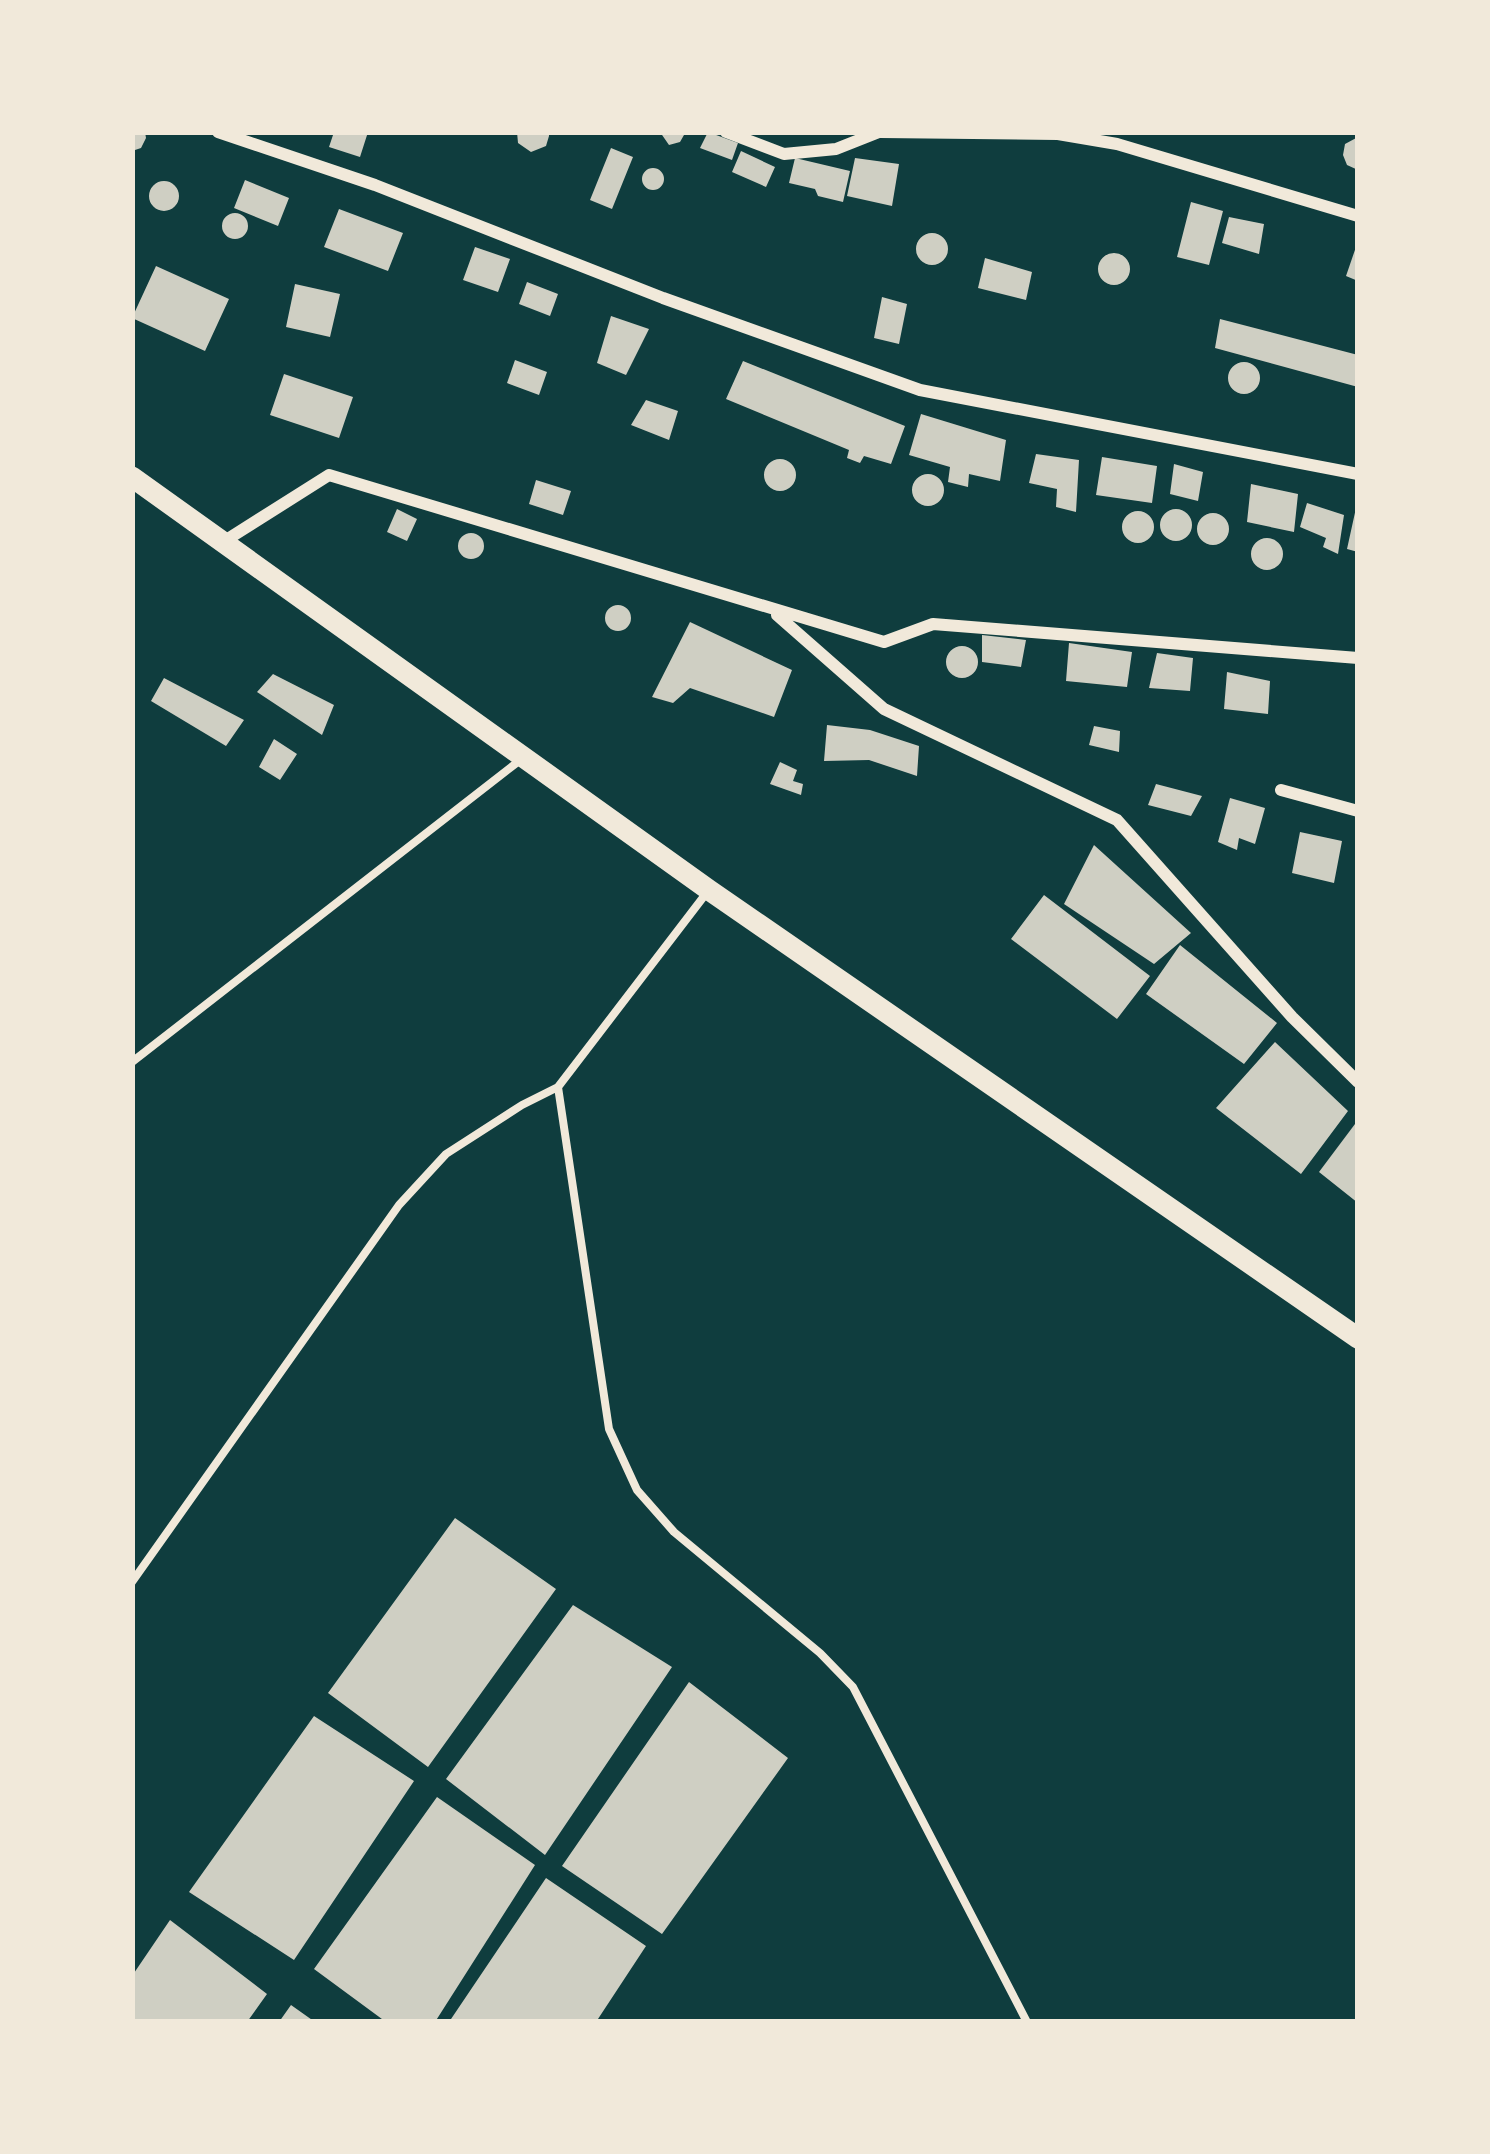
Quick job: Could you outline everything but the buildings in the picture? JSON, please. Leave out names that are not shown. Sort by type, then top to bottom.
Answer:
[{"type":"main road","points":[[132,477],[709,890],[1358,1338]]},
{"type":"street","points":[[218,132],[375,185],[663,298],[920,390],[1358,474]]},
{"type":"street","points":[[727,132],[784,154],[836,149],[880,132],[1058,134],[1117,144],[1358,215]]},
{"type":"street","points":[[222,543],[329,475],[884,641],[933,624],[1358,658]]},
{"type":"street","points":[[772,610],[884,709],[1117,820],[1292,1017],[1358,1082]]},
{"type":"street","points":[[1281,790],[1358,812]]},
{"type":"lane","points":[[132,1063],[523,758]]},
{"type":"lane","points":[[132,1582],[399,1205],[446,1154],[558,1087],[709,890]]},
{"type":"lane","points":[[558,1087],[609,1429],[637,1490],[674,1532],[820,1653],[853,1688],[1027,2022]]}]
